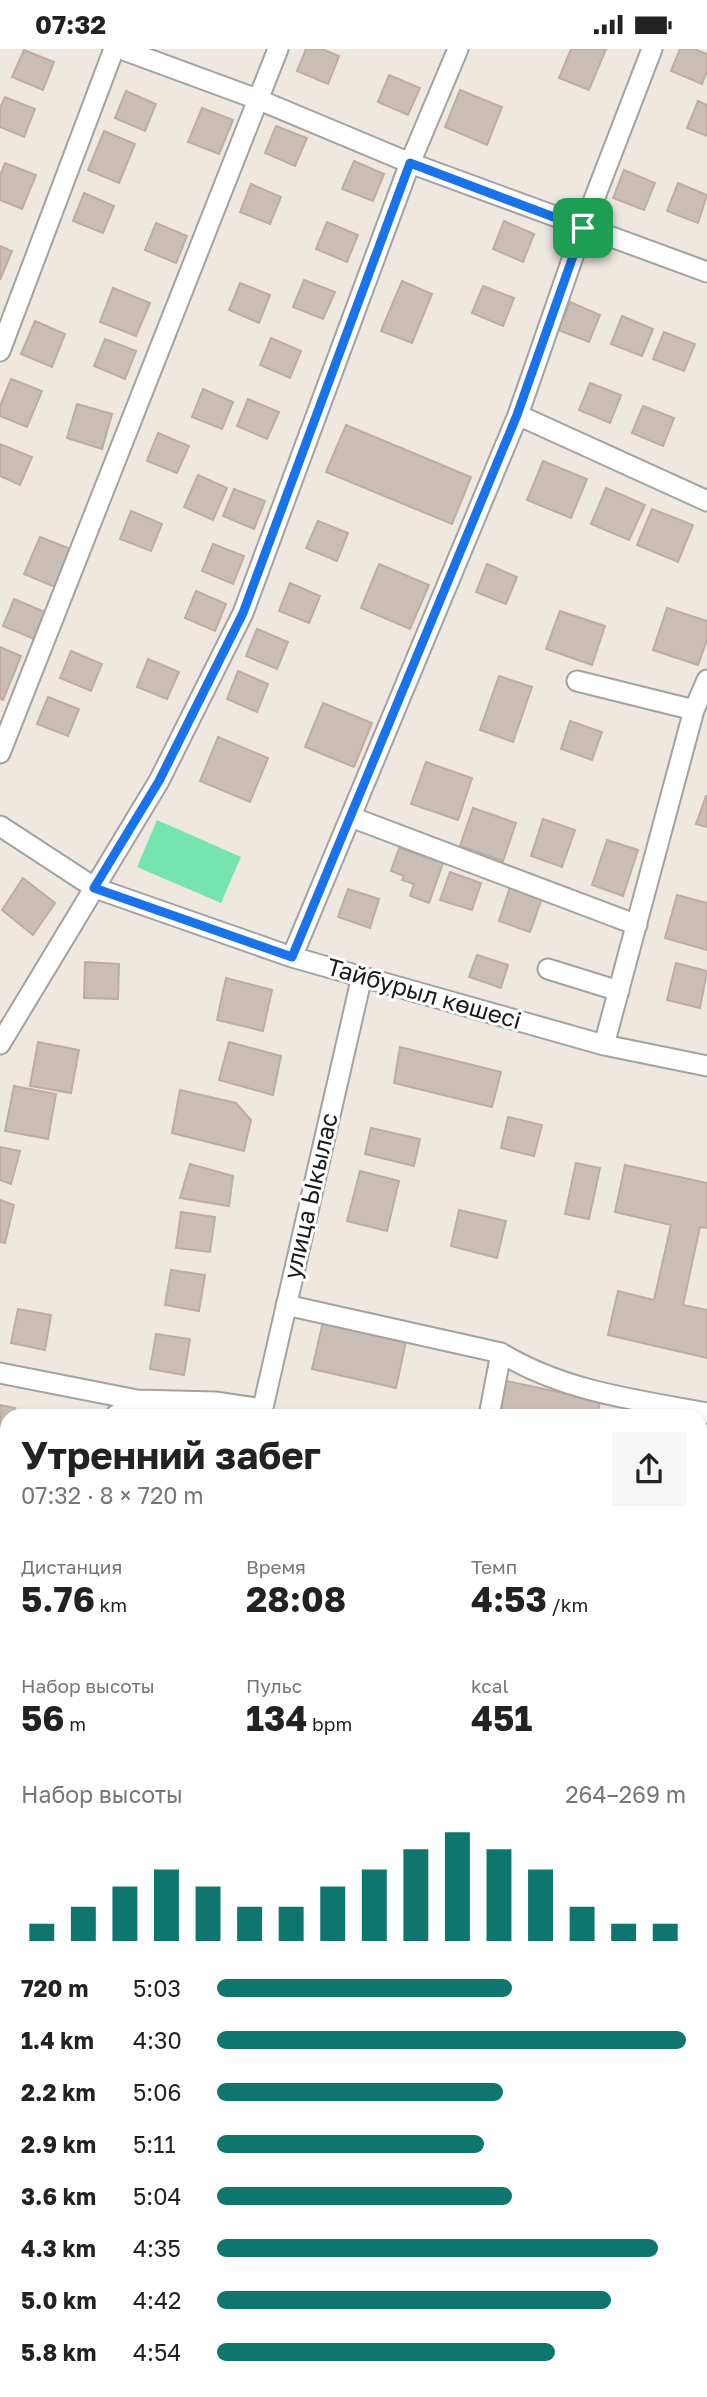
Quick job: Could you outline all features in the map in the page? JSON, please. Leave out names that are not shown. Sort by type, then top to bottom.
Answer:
[{"type":"street","points":[[0,351],[114,49]]},
{"type":"street","points":[[121,49],[257,99],[410,163],[707,272]]},
{"type":"street","points":[[0,753],[278,49]]},
{"type":"street","points":[[0,1045],[159,781],[243,613],[410,163],[458,49]]},
{"type":"street","points":[[292,957],[517,415],[583,228],[652,49]]},
{"type":"street","points":[[517,415],[707,501]]},
{"type":"street","points":[[604,1045],[694,711],[707,680]]},
{"type":"street","points":[[577,681],[694,711]]},
{"type":"street","points":[[351,817],[637,925]]},
{"type":"street","name":"Тайбурыл көшесі","points":[[0,826],[94,888],[292,957],[604,1045],[707,1066]]},
{"type":"street","points":[[548,969],[619,991]]},
{"type":"street","name":"улица Ыкылас","points":[[263,1409],[362,976]]},
{"type":"street","points":[[286,1305],[501,1353],[524,1367],[634,1408]]},
{"type":"street","points":[[490,1409],[501,1353]]},
{"type":"street","points":[[0,1373],[137,1400],[215,1402],[248,1409]]},
{"type":"street","points":[[125,1409],[137,1400]]},
{"type":"green space","points":[[157,820],[241,857],[221,903],[137,867]]},
{"type":"building","points":[[306,49],[322,49],[339,56],[328,84],[297,71]]},
{"type":"building","points":[[571,49],[606,49],[589,90],[559,78]]},
{"type":"building","points":[[680,49],[694,49],[707,54],[707,71],[702,84],[671,71]]},
{"type":"building","points":[[24,50],[54,62],[43,90],[12,77]]},
{"type":"building","points":[[389,75],[420,88],[408,115],[378,102]]},
{"type":"building","points":[[460,90],[502,107],[487,145],[445,127]]},
{"type":"building","points":[[126,91],[156,104],[145,131],[115,118]]},
{"type":"building","points":[[5,97],[35,109],[24,137],[0,127],[0,108]]},
{"type":"building","points":[[698,101],[707,105],[707,136],[687,128]]},
{"type":"building","points":[[202,108],[233,120],[219,154],[188,142]]},
{"type":"building","points":[[276,126],[307,138],[295,166],[265,153]]},
{"type":"building","points":[[104,131],[135,144],[119,183],[88,170]]},
{"type":"building","points":[[354,161],[384,174],[373,201],[342,189]]},
{"type":"building","points":[[5,163],[36,175],[22,209],[0,200],[0,175]]},
{"type":"building","points":[[624,170],[655,183],[644,210],[613,198]]},
{"type":"building","points":[[678,183],[707,195],[698,223],[667,211]]},
{"type":"building","points":[[251,184],[281,197],[270,224],[240,212]]},
{"type":"building","points":[[84,193],[114,206],[103,233],[73,221]]},
{"type":"building","points":[[504,221],[534,234],[523,262],[493,249]]},
{"type":"building","points":[[327,222],[358,235],[347,262],[316,249]]},
{"type":"building","points":[[156,223],[187,236],[176,263],[145,250]]},
{"type":"building","points":[[0,246],[12,251],[0,280]]},
{"type":"building","points":[[304,280],[335,292],[323,319],[293,307]]},
{"type":"building","points":[[402,281],[432,294],[412,343],[381,331]]},
{"type":"building","points":[[240,283],[270,295],[259,323],[229,310]]},
{"type":"building","points":[[483,286],[514,298],[503,326],[472,313]]},
{"type":"building","points":[[113,288],[150,303],[136,336],[100,322]]},
{"type":"building","points":[[570,302],[600,315],[589,342],[558,330]]},
{"type":"building","points":[[622,316],[653,329],[642,356],[611,344]]},
{"type":"building","points":[[35,321],[65,334],[52,367],[21,354]]},
{"type":"building","points":[[664,332],[695,344],[684,371],[653,359]]},
{"type":"building","points":[[271,338],[301,351],[290,378],[260,365]]},
{"type":"building","points":[[105,339],[136,351],[125,379],[94,366]]},
{"type":"building","points":[[11,379],[42,391],[27,427],[0,416],[0,406]]},
{"type":"building","points":[[590,383],[621,395],[610,423],[579,410]]},
{"type":"building","points":[[203,389],[233,402],[222,429],[192,417]]},
{"type":"building","points":[[248,399],[279,412],[267,439],[237,426]]},
{"type":"building","points":[[77,404],[112,414],[102,449],[67,438]]},
{"type":"building","points":[[643,406],[674,418],[663,446],[632,433]]},
{"type":"building","points":[[346,425],[471,477],[452,524],[326,472]]},
{"type":"building","points":[[158,433],[189,446],[177,473],[147,461]]},
{"type":"building","points":[[0,444],[32,457],[20,485],[0,476]]},
{"type":"building","points":[[543,461],[587,479],[571,518],[527,500]]},
{"type":"building","points":[[198,475],[227,488],[213,520],[184,507]]},
{"type":"building","points":[[606,488],[645,505],[629,540],[591,524]]},
{"type":"building","points":[[234,489],[265,501],[254,529],[223,516]]},
{"type":"building","points":[[652,509],[693,525],[678,562],[637,545]]},
{"type":"building","points":[[131,511],[162,524],[151,551],[120,539]]},
{"type":"building","points":[[318,521],[348,533],[337,561],[306,548]]},
{"type":"building","points":[[40,537],[71,549],[55,587],[24,574]]},
{"type":"building","points":[[213,544],[244,556],[233,584],[202,571]]},
{"type":"building","points":[[379,564],[429,585],[410,629],[361,608]]},
{"type":"building","points":[[487,564],[517,577],[506,604],[476,592]]},
{"type":"building","points":[[290,583],[320,596],[309,623],[279,611]]},
{"type":"building","points":[[196,591],[226,604],[215,631],[185,618]]},
{"type":"building","points":[[14,599],[45,612],[34,639],[3,626]]},
{"type":"building","points":[[667,608],[707,621],[707,640],[698,665],[653,650]]},
{"type":"building","points":[[560,611],[605,626],[592,665],[546,649]]},
{"type":"building","points":[[257,629],[288,642],[277,669],[246,656]]},
{"type":"building","points":[[0,647],[21,656],[3,700],[0,698]]},
{"type":"building","points":[[71,651],[102,664],[91,691],[60,678]]},
{"type":"building","points":[[148,659],[179,672],[167,699],[137,687]]},
{"type":"building","points":[[238,671],[268,684],[257,712],[227,699]]},
{"type":"building","points":[[499,676],[532,687],[513,742],[480,730]]},
{"type":"building","points":[[48,697],[79,709],[68,736],[37,724]]},
{"type":"building","points":[[323,703],[372,723],[354,767],[305,747]]},
{"type":"building","points":[[570,721],[602,732],[592,760],[561,749]]},
{"type":"building","points":[[218,737],[268,758],[250,802],[200,781]]},
{"type":"building","points":[[426,762],[472,778],[458,820],[411,804]]},
{"type":"building","points":[[707,796],[707,827],[696,824]]},
{"type":"building","points":[[473,808],[516,823],[503,861],[460,846]]},
{"type":"building","points":[[543,819],[575,830],[562,867],[531,856]]},
{"type":"building","points":[[607,840],[638,850],[623,896],[592,885]]},
{"type":"building","points":[[399,848],[443,863],[429,903],[410,896],[414,884],[402,880],[404,876],[391,871]]},
{"type":"building","points":[[450,872],[481,883],[472,910],[440,900]]},
{"type":"building","points":[[23,878],[55,903],[33,935],[2,910]]},
{"type":"building","points":[[510,887],[542,898],[530,932],[499,921]]},
{"type":"building","points":[[348,889],[379,899],[370,928],[338,917]]},
{"type":"building","points":[[677,895],[707,903],[707,950],[665,938]]},
{"type":"building","points":[[477,955],[508,965],[501,988],[469,977]]},
{"type":"building","points":[[85,962],[119,964],[118,999],[84,998]]},
{"type":"building","points":[[676,963],[707,971],[700,1008],[667,1000]]},
{"type":"building","points":[[226,978],[272,990],[263,1031],[217,1020]]},
{"type":"building","points":[[38,1042],[79,1050],[71,1093],[30,1086]]},
{"type":"building","points":[[229,1042],[281,1056],[273,1095],[219,1080]]},
{"type":"building","points":[[400,1047],[501,1072],[492,1107],[394,1083]]},
{"type":"building","points":[[14,1086],[56,1094],[48,1139],[5,1131]]},
{"type":"building","points":[[180,1090],[236,1103],[251,1120],[244,1151],[172,1133]]},
{"type":"building","points":[[508,1117],[542,1125],[534,1156],[501,1148]]},
{"type":"building","points":[[371,1128],[420,1139],[414,1166],[365,1154]]},
{"type":"building","points":[[0,1147],[20,1151],[11,1184],[0,1180]]},
{"type":"building","points":[[576,1163],[600,1168],[589,1219],[565,1214]]},
{"type":"building","points":[[190,1164],[233,1176],[229,1206],[180,1198]]},
{"type":"building","points":[[625,1165],[707,1183],[707,1228],[700,1227],[683,1305],[707,1310],[707,1358],[608,1335],[618,1291],[654,1300],[671,1225],[615,1212]]},
{"type":"building","points":[[360,1171],[399,1181],[387,1231],[347,1221]]},
{"type":"building","points":[[0,1200],[14,1205],[5,1243],[0,1242]]},
{"type":"building","points":[[459,1210],[506,1221],[497,1258],[451,1246]]},
{"type":"building","points":[[181,1212],[215,1217],[210,1252],[176,1248]]},
{"type":"building","points":[[171,1270],[205,1275],[199,1311],[165,1305]]},
{"type":"building","points":[[18,1309],[51,1315],[45,1350],[11,1343]]},
{"type":"building","points":[[323,1322],[406,1341],[396,1388],[312,1369]]},
{"type":"building","points":[[156,1334],[190,1339],[184,1375],[150,1369]]},
{"type":"building","points":[[502,1380],[600,1401],[598,1409],[496,1409]]},
{"type":"building","points":[[0,1405],[15,1408],[15,1409],[0,1409]]},
{"type":"route","points":[[410,163],[583,228],[517,415],[292,957],[94,888],[159,781],[243,613],[410,163]]}]
